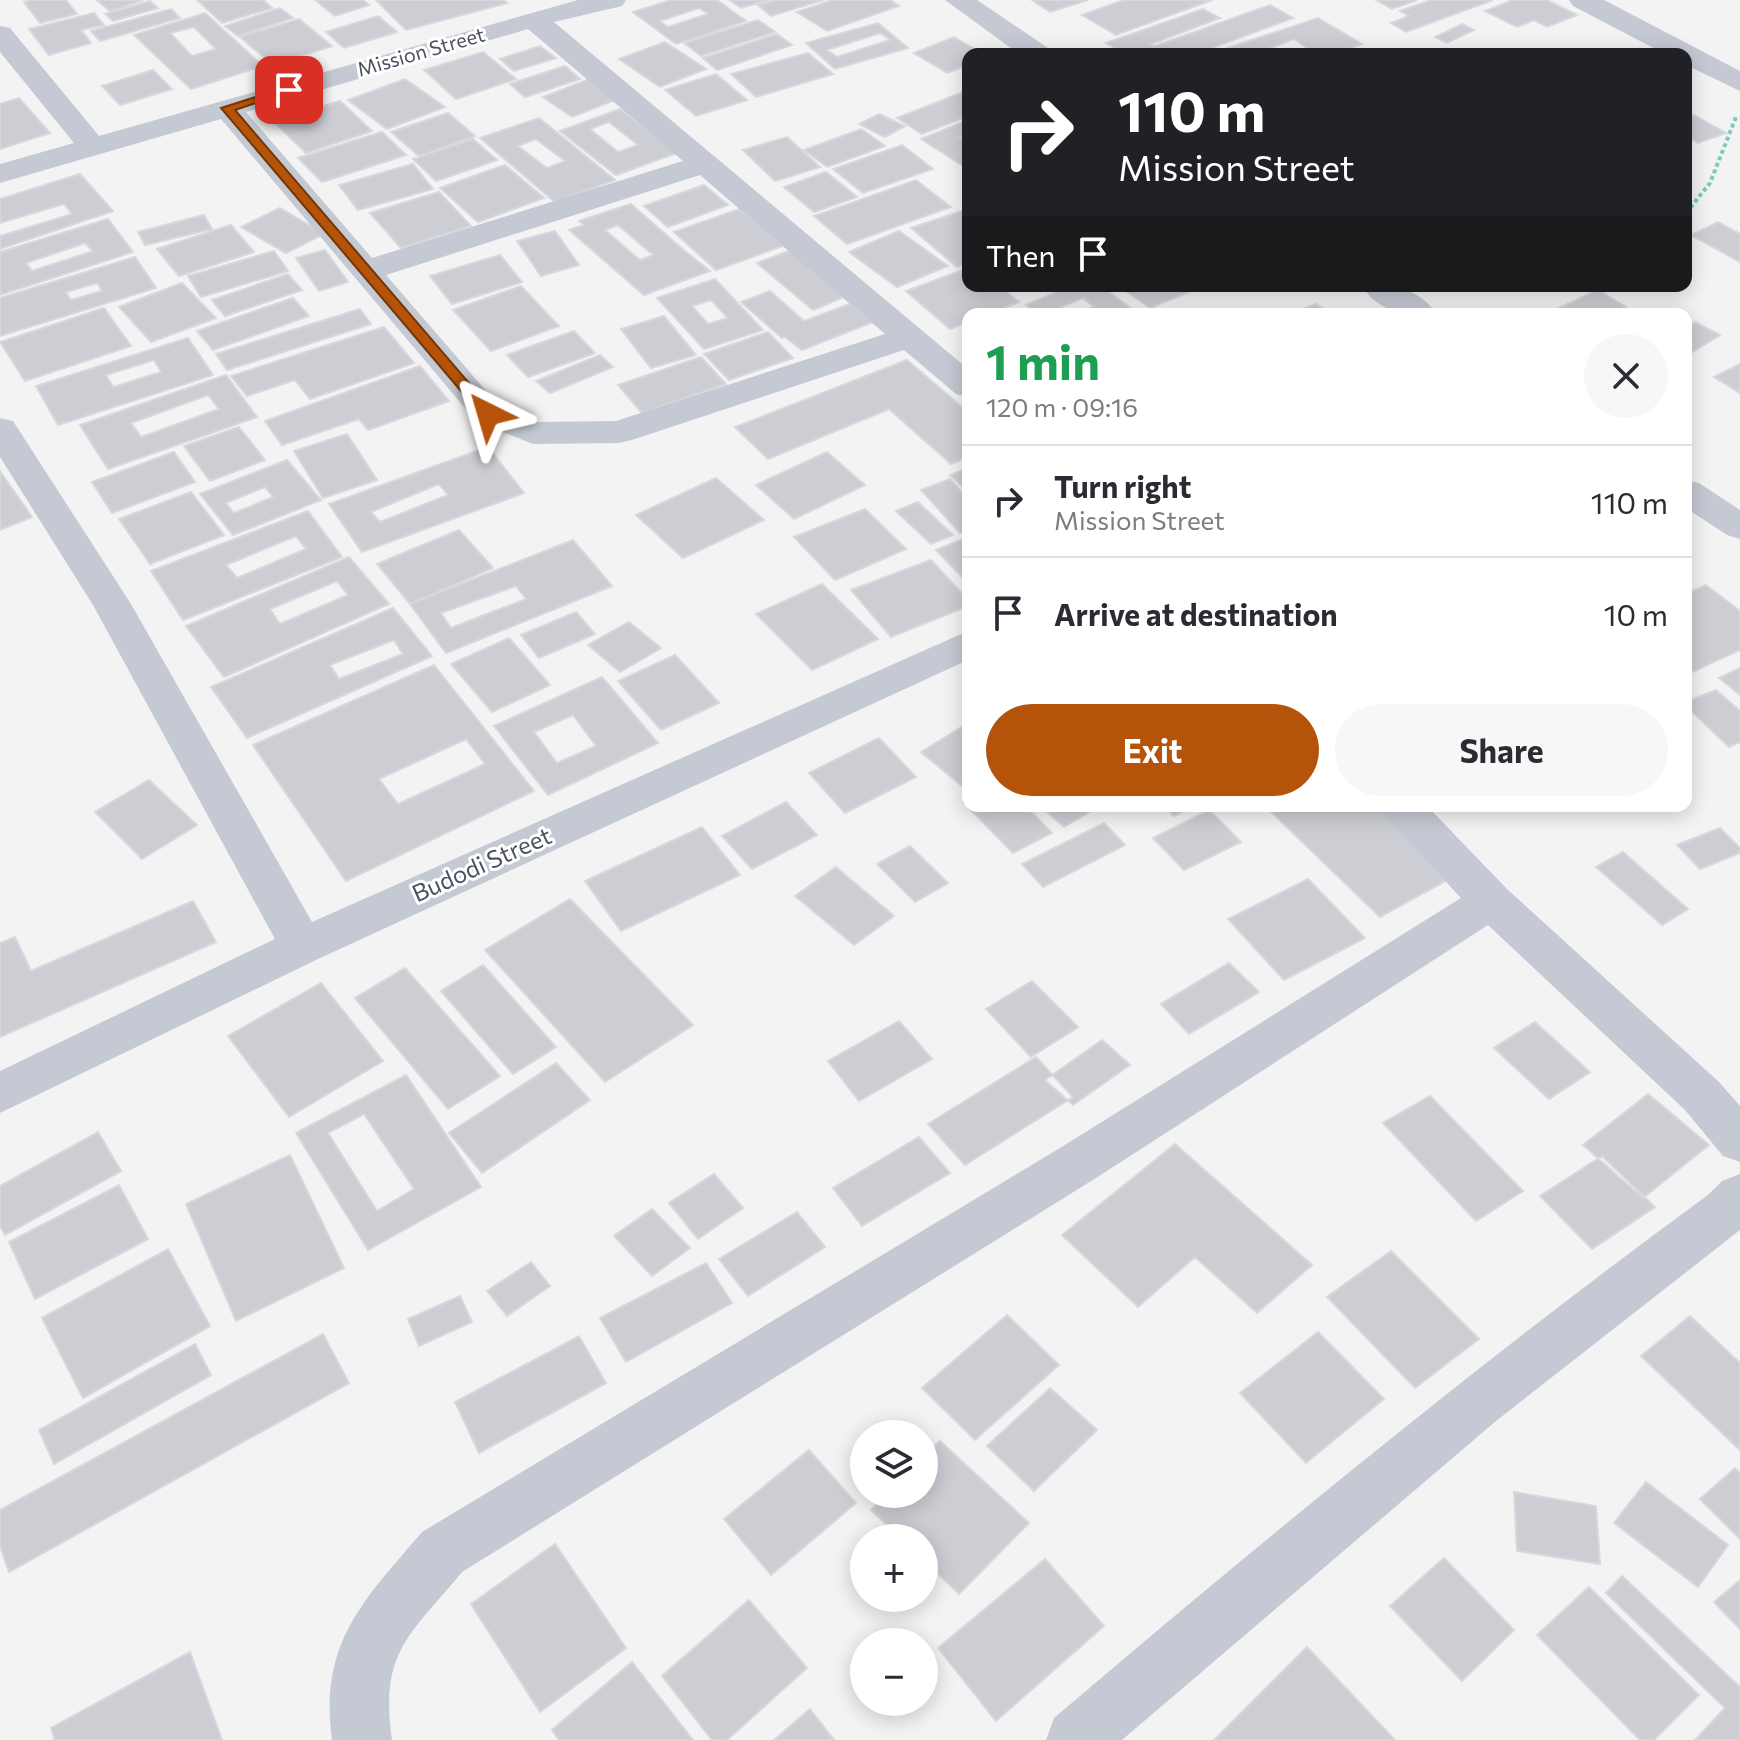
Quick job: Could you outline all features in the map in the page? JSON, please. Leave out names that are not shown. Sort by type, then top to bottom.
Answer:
[{"type":"street","name":"Mission Street","points":[[0,174],[533,19],[612,0]]},
{"type":"street","points":[[959,0],[1029,48]]},
{"type":"street","points":[[1583,0],[1675,48]]},
{"type":"street","points":[[533,19],[962,382]]},
{"type":"street","points":[[0,34],[93,147]]},
{"type":"street","points":[[1692,57],[1740,82]]},
{"type":"street","points":[[227,108],[488,414],[533,433],[619,432],[910,337]]},
{"type":"street","points":[[368,270],[705,164]]},
{"type":"street","points":[[1387,292],[1411,308]]},
{"type":"street","points":[[0,429],[112,604],[302,946]]},
{"type":"street","points":[[1692,495],[1740,527]]},
{"type":"street","name":"Budodi Street","points":[[0,1093],[302,946],[962,647]]},
{"type":"street","points":[[1407,812],[1491,901],[1702,1096],[1740,1141]]},
{"type":"street","points":[[362,1740],[356,1690],[363,1655],[376,1632],[442,1552],[1078,1163],[1491,901]]},
{"type":"street","points":[[1076,1740],[1269,1573],[1535,1354],[1726,1211],[1740,1196]]},
{"type":"path","points":[[1692,206],[1710,183],[1740,109]]},
{"type":"building","points":[[66,0],[77,14],[40,23],[24,2]]},
{"type":"building","points":[[97,0],[143,0],[110,11]]},
{"type":"building","points":[[197,0],[263,0],[272,8],[222,23]]},
{"type":"building","points":[[315,0],[363,0],[369,5],[335,16]]},
{"type":"building","points":[[376,0],[503,0],[507,3],[406,30]]},
{"type":"building","points":[[671,0],[717,0],[746,21],[676,44],[633,12]],"holes":[[[699,8],[708,14],[668,27],[660,21]]]},
{"type":"building","points":[[730,0],[769,0],[741,8]]},
{"type":"building","points":[[776,0],[823,0],[771,16],[758,5]]},
{"type":"building","points":[[832,0],[890,0],[899,6],[827,31],[797,12]]},
{"type":"building","points":[[1032,0],[1088,0],[1050,12]]},
{"type":"building","points":[[1124,0],[1212,0],[1116,35],[1082,15]]},
{"type":"building","points":[[1376,0],[1417,0],[1392,9]]},
{"type":"building","points":[[1431,0],[1493,0],[1406,32],[1391,23],[1409,16],[1400,11]]},
{"type":"building","points":[[1513,0],[1547,0],[1577,15],[1547,27],[1534,20],[1517,27],[1485,11]]},
{"type":"building","points":[[150,1],[158,8],[113,21],[105,14]]},
{"type":"building","points":[[1270,5],[1293,18],[1212,48],[1115,48],[1106,43],[1203,9],[1220,18],[1151,44],[1155,46]]},
{"type":"building","points":[[280,8],[293,18],[238,36],[225,26]]},
{"type":"building","points":[[171,9],[180,18],[100,41],[91,31]]},
{"type":"building","points":[[94,13],[104,25],[81,30],[91,43],[49,55],[29,29]]},
{"type":"building","points":[[205,13],[263,66],[191,89],[134,35]],"holes":[[[194,27],[216,49],[192,56],[170,33]]]},
{"type":"building","points":[[378,16],[397,32],[344,48],[326,32]]},
{"type":"building","points":[[1318,18],[1362,44],[1351,48],[1307,48],[1294,39],[1270,48],[1228,48]]},
{"type":"building","points":[[299,19],[332,46],[273,65],[240,37]]},
{"type":"building","points":[[758,20],[775,32],[701,56],[684,43]]},
{"type":"building","points":[[878,23],[908,48],[835,69],[806,43]],"holes":[[[880,33],[890,40],[837,57],[827,50]]]},
{"type":"building","points":[[1462,24],[1474,30],[1447,43],[1435,37]]},
{"type":"building","points":[[777,34],[792,45],[717,70],[703,58]]},
{"type":"building","points":[[954,37],[973,48],[962,48],[962,67],[947,73],[914,53]]},
{"type":"building","points":[[665,42],[706,69],[660,87],[619,59]]},
{"type":"building","points":[[540,46],[556,58],[514,71],[500,59]]},
{"type":"building","points":[[483,52],[516,79],[456,99],[424,70]]},
{"type":"building","points":[[808,53],[833,74],[756,97],[731,74]]},
{"type":"building","points":[[565,66],[580,79],[525,97],[510,84]]},
{"type":"building","points":[[153,70],[172,89],[120,105],[102,86]]},
{"type":"building","points":[[716,74],[747,100],[696,116],[665,90]]},
{"type":"building","points":[[405,79],[445,107],[387,129],[348,100]]},
{"type":"building","points":[[589,79],[618,99],[572,117],[543,97]]},
{"type":"building","points":[[962,92],[962,118],[922,134],[897,118]]},
{"type":"building","points":[[19,98],[50,133],[0,149],[0,104]]},
{"type":"building","points":[[340,101],[372,131],[306,153],[274,122]]},
{"type":"building","points":[[620,109],[677,153],[616,175],[560,131]],"holes":[[[609,122],[638,145],[618,152],[590,129]]]},
{"type":"building","points":[[448,113],[475,136],[419,156],[391,132]]},
{"type":"building","points":[[879,114],[905,126],[885,137],[859,124]]},
{"type":"building","points":[[1692,116],[1726,133],[1698,143],[1692,140]]},
{"type":"building","points":[[539,118],[615,180],[555,202],[480,138]],"holes":[[[536,139],[565,161],[547,168],[518,146]]]},
{"type":"building","points":[[962,122],[962,136],[959,137],[962,139],[962,165],[921,139]]},
{"type":"building","points":[[861,129],[885,146],[827,167],[804,150]]},
{"type":"building","points":[[382,132],[406,155],[322,182],[298,158]]},
{"type":"building","points":[[787,137],[820,167],[775,181],[743,150]]},
{"type":"building","points":[[473,139],[497,160],[436,181],[413,159]]},
{"type":"building","points":[[902,145],[933,169],[863,193],[833,169]]},
{"type":"building","points":[[413,164],[433,189],[358,210],[339,185]]},
{"type":"building","points":[[505,165],[544,198],[478,222],[440,188]]},
{"type":"building","points":[[826,172],[857,197],[814,212],[784,187]]},
{"type":"building","points":[[80,174],[113,211],[0,249],[0,236],[72,214],[64,204],[0,223],[0,199]]},
{"type":"building","points":[[916,180],[951,207],[847,244],[814,216]]},
{"type":"building","points":[[704,185],[728,205],[668,227],[644,206]]},
{"type":"building","points":[[439,192],[471,226],[401,248],[370,213]]},
{"type":"building","points":[[631,204],[710,271],[644,295],[569,230],[584,225],[579,221]],"holes":[[[618,225],[653,255],[640,260],[605,230]]]},
{"type":"building","points":[[280,208],[324,234],[286,253],[241,227]]},
{"type":"building","points":[[740,209],[783,246],[716,270],[674,232]]},
{"type":"building","points":[[962,211],[962,265],[957,267],[911,228]]},
{"type":"building","points":[[204,215],[212,229],[145,245],[138,232]]},
{"type":"building","points":[[108,219],[133,252],[0,295],[0,252]],"holes":[[[85,243],[93,251],[32,271],[26,263]]]},
{"type":"building","points":[[1718,222],[1740,234],[1740,262],[1692,236]]},
{"type":"building","points":[[231,225],[254,252],[179,276],[157,249]]},
{"type":"building","points":[[555,231],[579,265],[541,276],[517,241]]},
{"type":"building","points":[[899,231],[948,266],[897,287],[849,252]]},
{"type":"building","points":[[794,249],[851,294],[813,310],[757,263]]},
{"type":"building","points":[[325,250],[348,282],[319,291],[296,258]]},
{"type":"building","points":[[274,251],[288,271],[201,297],[188,276]]},
{"type":"building","points":[[500,255],[522,282],[452,304],[430,276]]},
{"type":"building","points":[[135,257],[156,288],[0,336],[0,298]],"holes":[[[97,283],[102,291],[71,300],[66,292]]]},
{"type":"building","points":[[962,270],[962,292],[1006,292],[1019,302],[1004,308],[962,308],[962,324],[950,329],[906,291]]},
{"type":"building","points":[[288,274],[302,290],[225,316],[212,300]]},
{"type":"building","points":[[715,279],[763,330],[704,349],[657,298]],"holes":[[[711,300],[728,318],[708,324],[692,306]]]},
{"type":"building","points":[[182,283],[216,318],[151,342],[119,307]]},
{"type":"building","points":[[521,286],[559,326],[491,351],[453,310]]},
{"type":"building","points":[[770,291],[804,321],[850,304],[873,322],[802,350],[785,337],[782,338],[741,302]]},
{"type":"building","points":[[1057,292],[1108,292],[1131,308],[1092,308],[1094,307],[1083,298],[1059,308],[1030,308],[1026,305]]},
{"type":"building","points":[[1127,292],[1189,292],[1150,308]]},
{"type":"building","points":[[1594,292],[1601,292],[1626,307],[1624,308],[1559,308]]},
{"type":"building","points":[[293,298],[309,316],[213,350],[197,331]]},
{"type":"building","points":[[104,308],[131,346],[25,381],[0,342]]},
{"type":"building","points":[[360,309],[371,324],[227,370],[216,354]]},
{"type":"building","points":[[664,316],[696,355],[651,368],[621,329]]},
{"type":"building","points":[[1695,322],[1720,335],[1692,352],[1692,324]]},
{"type":"building","points":[[384,327],[414,363],[310,399],[295,380],[247,396],[231,376]]},
{"type":"building","points":[[574,331],[595,353],[528,377],[507,355]]},
{"type":"building","points":[[768,332],[793,358],[729,380],[704,354]]},
{"type":"building","points":[[188,338],[213,375],[58,425],[36,386]],"holes":[[[154,360],[161,372],[113,387],[106,375]]]},
{"type":"building","points":[[600,355],[613,367],[550,393],[536,381]]},
{"type":"building","points":[[701,357],[726,384],[642,413],[618,385]]},
{"type":"building","points":[[907,360],[962,407],[962,459],[951,464],[889,409],[768,459],[735,427]]},
{"type":"building","points":[[1740,364],[1740,393],[1714,377]]},
{"type":"building","points":[[420,366],[449,401],[368,430],[359,419],[282,445],[265,421]]},
{"type":"building","points":[[226,375],[257,417],[108,469],[80,425]],"holes":[[[208,395],[219,409],[141,437],[131,423]]]},
{"type":"building","points":[[239,427],[265,460],[210,481],[184,446]]},
{"type":"building","points":[[347,434],[377,480],[323,498],[294,451]]},
{"type":"building","points":[[488,447],[524,493],[362,552],[329,504]],"holes":[[[439,484],[448,495],[380,522],[371,512]]]},
{"type":"building","points":[[174,452],[195,482],[112,513],[92,482]]},
{"type":"building","points":[[827,452],[865,485],[794,519],[756,485]]},
{"type":"building","points":[[287,460],[321,500],[233,535],[200,494]],"holes":[[[265,487],[273,497],[234,513],[226,503]]]},
{"type":"building","points":[[962,470],[962,486],[950,475]]},
{"type":"building","points":[[0,471],[32,517],[0,530]]},
{"type":"building","points":[[716,478],[764,520],[683,558],[636,515]]},
{"type":"building","points":[[950,479],[962,492],[962,532],[960,533],[921,490]]},
{"type":"building","points":[[191,492],[224,535],[150,564],[119,519]]},
{"type":"building","points":[[918,502],[953,535],[931,544],[896,511]]},
{"type":"building","points":[[865,509],[906,549],[835,580],[794,537]]},
{"type":"building","points":[[308,511],[342,557],[183,620],[151,571]],"holes":[[[296,536],[306,549],[237,578],[226,565]]]},
{"type":"building","points":[[459,530],[493,568],[410,604],[377,564]]},
{"type":"building","points":[[962,539],[962,577],[936,550]]},
{"type":"building","points":[[573,540],[612,586],[446,653],[410,604]],"holes":[[[516,586],[526,599],[451,628],[441,613]]]},
{"type":"building","points":[[349,557],[389,604],[224,677],[186,626]],"holes":[[[337,581],[348,595],[280,624],[270,609]]]},
{"type":"building","points":[[931,560],[962,594],[962,608],[891,637],[851,590]]},
{"type":"building","points":[[822,584],[878,639],[812,670],[756,614]]},
{"type":"building","points":[[1706,585],[1740,611],[1740,650],[1692,672],[1692,591]]},
{"type":"building","points":[[393,608],[432,656],[247,738],[211,687]],"holes":[[[394,640],[403,654],[339,679],[330,665]]]},
{"type":"building","points":[[576,612],[595,634],[539,658],[521,635]]},
{"type":"building","points":[[629,622],[661,648],[620,672],[588,645]]},
{"type":"building","points":[[509,638],[550,685],[492,712],[451,664]]},
{"type":"building","points":[[675,655],[719,703],[661,730],[618,681]]},
{"type":"building","points":[[434,665],[534,791],[346,881],[253,745]],"holes":[[[466,739],[485,764],[398,804],[379,779]]]},
{"type":"building","points":[[1740,668],[1740,695],[1719,678]]},
{"type":"building","points":[[602,677],[658,743],[548,795],[494,726]],"holes":[[[573,715],[596,746],[557,763],[534,732]]]},
{"type":"building","points":[[1716,690],[1740,711],[1740,742],[1729,747],[1692,712],[1692,700]]},
{"type":"building","points":[[962,727],[962,786],[921,752]]},
{"type":"building","points":[[879,738],[916,777],[845,813],[809,773]]},
{"type":"building","points":[[149,780],[197,825],[142,859],[95,812]]},
{"type":"building","points":[[786,802],[817,835],[752,869],[722,836]]},
{"type":"building","points":[[973,812],[1032,812],[1052,833],[1013,853]]},
{"type":"building","points":[[1047,812],[1089,812],[1064,827]]},
{"type":"building","points":[[1205,812],[1211,812],[1241,842],[1184,870],[1153,838]]},
{"type":"building","points":[[1271,812],[1391,812],[1458,874],[1380,917]]},
{"type":"building","points":[[1104,823],[1125,845],[1043,887],[1022,864]]},
{"type":"building","points":[[702,827],[740,875],[621,931],[585,881]]},
{"type":"building","points":[[1720,828],[1740,848],[1740,853],[1700,869],[1677,845]]},
{"type":"building","points":[[910,846],[948,883],[915,902],[877,864]]},
{"type":"building","points":[[1623,852],[1688,909],[1662,925],[1596,867]]},
{"type":"building","points":[[836,867],[894,916],[854,945],[795,896]]},
{"type":"building","points":[[1308,879],[1365,938],[1284,980],[1228,919]]},
{"type":"building","points":[[570,899],[693,1025],[605,1082],[485,950]]},
{"type":"building","points":[[193,901],[216,942],[0,1037],[0,943],[15,937],[31,971]]},
{"type":"building","points":[[1229,963],[1259,992],[1189,1034],[1161,1004]]},
{"type":"building","points":[[483,965],[556,1047],[513,1074],[441,991]]},
{"type":"building","points":[[405,968],[500,1076],[448,1109],[355,998]]},
{"type":"building","points":[[1032,981],[1078,1027],[1031,1057],[986,1009]]},
{"type":"building","points":[[321,983],[383,1061],[289,1117],[228,1036]]},
{"type":"building","points":[[899,1021],[932,1059],[859,1101],[828,1061]]},
{"type":"building","points":[[1535,1022],[1590,1072],[1549,1099],[1494,1048]]},
{"type":"building","points":[[1102,1040],[1130,1065],[1073,1105],[1045,1080]]},
{"type":"building","points":[[1036,1057],[1073,1097],[965,1165],[928,1124]]},
{"type":"building","points":[[556,1063],[590,1100],[482,1173],[449,1133]]},
{"type":"building","points":[[406,1075],[481,1187],[368,1250],[296,1133]],"holes":[[[364,1114],[414,1189],[377,1211],[328,1133]]]},
{"type":"building","points":[[1648,1094],[1709,1145],[1643,1198],[1583,1145]]},
{"type":"building","points":[[1430,1096],[1523,1191],[1476,1221],[1383,1123]]},
{"type":"building","points":[[98,1132],[121,1171],[5,1235],[0,1226],[0,1186]]},
{"type":"building","points":[[919,1137],[950,1173],[862,1226],[833,1188]]},
{"type":"building","points":[[1175,1144],[1312,1265],[1257,1313],[1195,1257],[1138,1307],[1062,1235]]},
{"type":"building","points":[[290,1155],[344,1268],[236,1321],[186,1204]]},
{"type":"building","points":[[1602,1156],[1655,1207],[1592,1249],[1540,1196]]},
{"type":"building","points":[[714,1174],[743,1208],[698,1239],[669,1203]]},
{"type":"building","points":[[119,1185],[148,1239],[35,1299],[9,1242]]},
{"type":"building","points":[[652,1209],[690,1248],[652,1276],[614,1236]]},
{"type":"building","points":[[797,1212],[825,1247],[748,1296],[719,1259]]},
{"type":"building","points":[[168,1249],[210,1326],[83,1398],[42,1318]]},
{"type":"building","points":[[1391,1251],[1479,1339],[1415,1388],[1327,1297]]},
{"type":"building","points":[[531,1262],[550,1286],[507,1316],[487,1291]]},
{"type":"building","points":[[706,1263],[732,1303],[626,1362],[600,1318]]},
{"type":"building","points":[[460,1296],[472,1322],[419,1346],[408,1319]]},
{"type":"building","points":[[1007,1315],[1059,1365],[975,1440],[922,1388]]},
{"type":"building","points":[[1690,1316],[1740,1363],[1740,1450],[1641,1356]]},
{"type":"building","points":[[1318,1332],[1384,1399],[1306,1463],[1240,1393]]},
{"type":"building","points":[[323,1334],[349,1383],[9,1572],[0,1546],[0,1510]]},
{"type":"building","points":[[579,1336],[606,1383],[479,1453],[455,1402]]},
{"type":"building","points":[[195,1344],[211,1375],[54,1464],[39,1430]]},
{"type":"building","points":[[1050,1388],[1097,1430],[1034,1491],[987,1446]]},
{"type":"building","points":[[940,1441],[1029,1523],[959,1594],[938,1574],[938,1524],[886,1524],[871,1510],[938,1508]]},
{"type":"building","points":[[809,1450],[850,1496],[850,1508],[771,1575],[724,1519]]},
{"type":"building","points":[[1735,1468],[1740,1473],[1740,1539],[1700,1499]]},
{"type":"building","points":[[1646,1482],[1728,1545],[1698,1587],[1614,1523]]},
{"type":"building","points":[[1514,1492],[1596,1506],[1600,1564],[1517,1551]]},
{"type":"building","points":[[555,1544],[626,1648],[540,1712],[471,1604]]},
{"type":"building","points":[[1444,1558],[1514,1630],[1462,1681],[1390,1606]]},
{"type":"building","points":[[1045,1559],[1104,1626],[996,1721],[938,1648]]},
{"type":"building","points":[[1622,1576],[1740,1687],[1740,1740],[1695,1740],[1725,1708],[1606,1593]]},
{"type":"building","points":[[1740,1580],[1740,1629],[1714,1602]]},
{"type":"building","points":[[1589,1587],[1699,1695],[1654,1740],[1640,1740],[1537,1635]]},
{"type":"building","points":[[749,1600],[807,1668],[727,1740],[712,1740],[662,1676]]},
{"type":"building","points":[[1307,1647],[1395,1740],[1214,1740]]},
{"type":"building","points":[[190,1652],[222,1740],[55,1740],[51,1728]]},
{"type":"building","points":[[632,1662],[693,1740],[559,1740],[552,1730]]},
{"type":"building","points":[[810,1709],[834,1740],[774,1740]]},
{"type":"route","points":[[289,90],[227,108],[488,414]]}]
